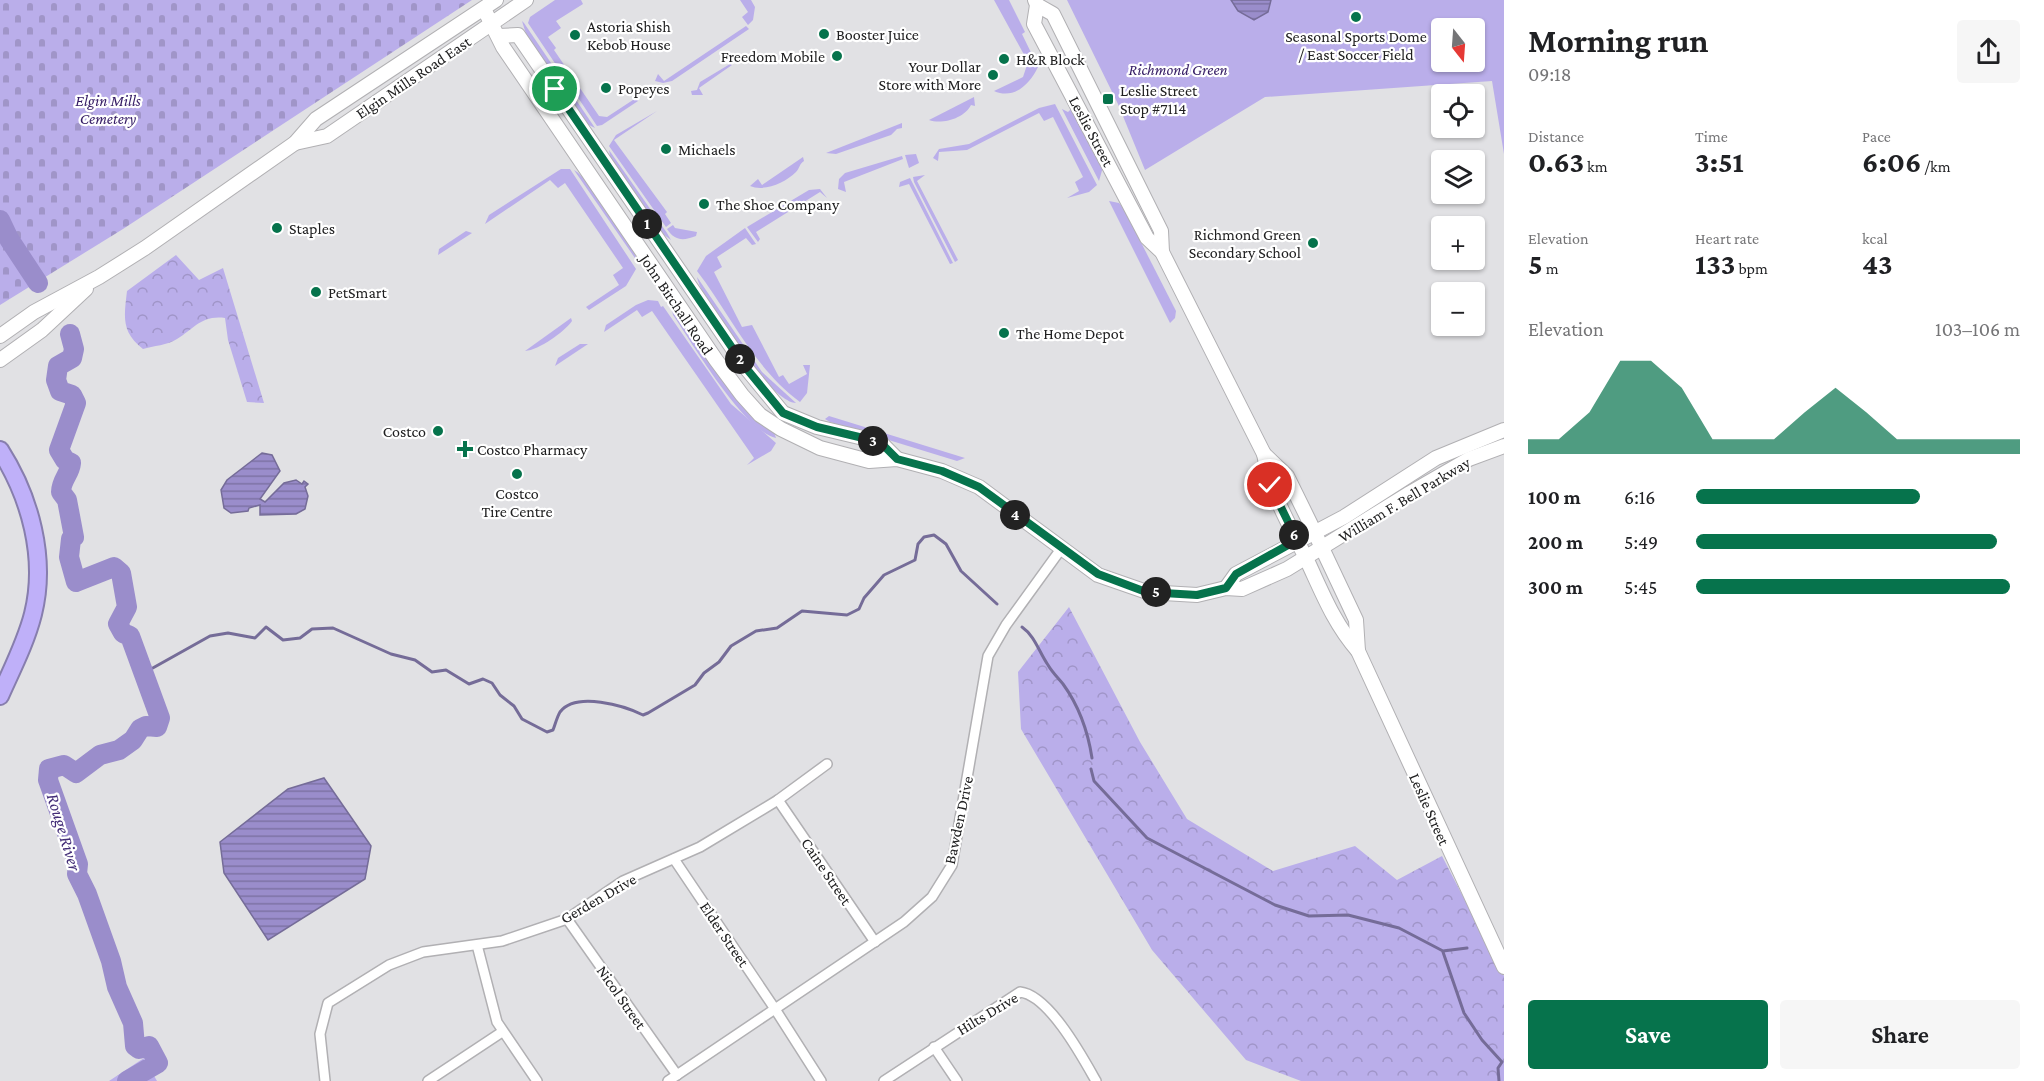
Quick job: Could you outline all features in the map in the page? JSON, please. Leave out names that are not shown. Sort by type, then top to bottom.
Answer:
[{"type":"highway","points":[[0,450],[22,492],[31,520],[38,550],[38,583],[30,623],[0,696]]},
{"type":"main road","name":"Elgin Mills Road East","points":[[0,336],[34,312],[99,277],[295,143],[315,119],[496,0]]},
{"type":"main road","name":"Elgin Mills Road East","points":[[295,143],[327,136],[496,29],[526,0]]},
{"type":"main road","name":"Leslie Street","points":[[1162,252],[1161,231],[1095,95],[1053,14],[1036,3],[1034,24],[1147,238],[1162,252],[1264,454],[1270,485],[1339,629],[1358,651],[1504,967]]},
{"type":"main road","name":"John Birchall Road","points":[[484,9],[503,47],[716,360],[752,406],[781,429],[820,448],[869,461],[897,459],[942,471],[979,487],[1098,574],[1146,592],[1197,595],[1226,588],[1242,589],[1306,558]]},
{"type":"main road","name":"John Birchall Road","points":[[496,29],[518,35],[746,368],[783,413],[817,427],[880,442],[897,459]]},
{"type":"main road","name":"Elgin Mills Road East","points":[[0,360],[42,330],[99,277]]},
{"type":"main road","name":"William F. Bell Parkway","points":[[1297,540],[1344,517],[1436,458],[1504,430]]},
{"type":"main road","name":"William F. Bell Parkway","points":[[1306,558],[1459,465],[1504,446]]},
{"type":"main road","name":"Leslie Street","points":[[1264,454],[1287,476],[1314,531],[1356,620],[1358,651]]},
{"type":"main road","points":[[1226,588],[1236,574],[1297,540]]},
{"type":"street","name":"Bawden Drive","points":[[668,1081],[904,922],[932,897],[952,865],[988,656],[1005,625],[1061,549]]},
{"type":"street","name":"Gerden Drive","points":[[325,1081],[320,1034],[328,1003],[389,965],[423,952],[502,941],[567,919],[623,881],[699,847],[778,800],[827,764]]},
{"type":"street","name":"Caine Street","points":[[778,800],[875,942]]},
{"type":"street","name":"Elder Street","points":[[674,859],[776,1009],[820,1081]]},
{"type":"street","name":"Nicol Street","points":[[567,919],[677,1075]]},
{"type":"street","points":[[477,945],[502,1032],[537,1081]]},
{"type":"street","name":"Hilts Drive","points":[[884,1081],[1011,995],[1026,992],[1065,1029],[1096,1081]]},
{"type":"street","points":[[428,1081],[502,1032]]},
{"type":"street","points":[[934,1047],[957,1081]]},
{"type":"green space","name":"Elgin Mills Cemetery","points":[[0,0],[472,0],[123,229],[0,305]]},
{"type":"green space","points":[[555,0],[581,0],[583,4],[556,21],[561,28],[548,37],[556,48],[554,50],[599,116],[607,117],[636,98],[638,101],[602,125],[597,126],[528,23],[530,17]]},
{"type":"green space","points":[[740,0],[751,0],[755,7],[753,20],[748,25],[742,17],[748,12]]},
{"type":"green space","points":[[994,0],[1009,0],[1025,32],[1022,34],[1038,67],[1031,79],[1015,92],[994,91],[1023,77],[1028,62]]},
{"type":"green space","name":"Richmond Green","points":[[1067,0],[1504,0],[1504,154],[1492,81],[1265,97],[1145,170],[1118,104]]},
{"type":"green space","points":[[522,21],[595,128],[585,123],[527,37]]},
{"type":"green space","points":[[746,26],[749,29],[672,81],[663,83],[655,81],[658,74],[664,81]]},
{"type":"green space","points":[[730,64],[732,65],[699,88],[703,95],[692,95],[691,91],[697,90],[700,82]]},
{"type":"green space","points":[[974,97],[975,106],[971,105],[959,117],[940,122],[929,120]]},
{"type":"green space","points":[[1055,104],[1097,185],[1089,192],[1067,198],[1079,191],[1075,182],[1083,177],[1053,117],[1044,121],[1039,113],[967,150],[939,152],[938,161],[933,158],[939,149],[969,144],[1039,108]]},
{"type":"green space","points":[[1062,109],[1068,112],[1071,109],[1074,112],[1103,167],[1099,181]]},
{"type":"green space","points":[[657,111],[614,140],[667,212],[665,214],[671,223],[666,227],[609,146],[616,135]]},
{"type":"green space","points":[[902,123],[902,128],[897,129],[891,135],[836,154],[826,153]]},
{"type":"green space","points":[[609,150],[671,240],[659,231],[611,161]]},
{"type":"green space","points":[[916,154],[919,163],[909,168],[905,155]]},
{"type":"green space","points":[[902,156],[903,159],[844,182],[846,192],[838,189],[839,179],[845,173]]},
{"type":"green space","points":[[803,157],[804,161],[797,171],[786,180],[762,188],[750,186],[758,179],[762,185]]},
{"type":"green space","points":[[561,169],[570,169],[636,269],[626,286],[589,310],[586,307],[619,285],[613,275],[623,268],[565,183],[558,188],[550,180],[485,224],[489,215]]},
{"type":"green space","points":[[574,170],[590,185],[610,212],[628,240],[637,261]]},
{"type":"green space","points":[[925,175],[917,181],[958,260],[955,262],[914,182],[913,177]]},
{"type":"green space","points":[[910,178],[953,263],[950,264],[909,184],[899,187],[900,182]]},
{"type":"green space","points":[[820,189],[827,198],[820,192],[756,232],[760,239],[758,242],[747,227],[809,190]]},
{"type":"green space","points":[[1109,201],[1119,203],[1124,209],[1176,311],[1175,318],[1170,323]]},
{"type":"green space","points":[[673,225],[675,228],[697,232],[696,236],[687,239],[676,238],[667,229]]},
{"type":"green space","points":[[745,228],[756,244],[752,245],[746,238],[717,257],[722,267],[714,272],[742,327],[752,325],[779,377],[783,375],[789,384],[807,374],[803,365],[810,365],[807,393],[800,402],[768,373],[697,271],[706,256]]},
{"type":"green space","points":[[466,231],[472,233],[438,255],[439,249]]},
{"type":"green space","points":[[176,255],[199,280],[223,268],[264,403],[247,402],[228,340],[225,318],[204,321],[173,341],[143,349],[127,330],[125,316],[127,291]]},
{"type":"green space","points":[[697,277],[762,372],[796,403],[785,399],[771,387],[739,349],[711,307]]},
{"type":"green space","points":[[648,300],[658,301],[661,307],[663,306],[731,404],[776,443],[771,451],[747,465],[754,458],[652,311],[642,317],[637,310],[604,332],[606,325],[636,305]]},
{"type":"green space","points":[[671,306],[737,400],[774,432],[776,438],[763,432],[734,403],[673,315]]},
{"type":"green space","points":[[571,318],[572,321],[557,335],[544,344],[525,351]]},
{"type":"green space","points":[[580,344],[588,344],[555,366],[558,358]]},
{"type":"green space","points":[[829,416],[965,458],[957,461],[830,422],[825,419]]},
{"type":"green space","points":[[1069,607],[1140,742],[1187,819],[1273,871],[1355,846],[1397,880],[1442,856],[1504,976],[1504,1081],[1301,1081],[1246,1060],[1152,950],[1021,729],[1018,672]]},
{"type":"green space","points":[[144,1058],[157,1081],[109,1081]]},
{"type":"shaded area","points":[[1231,0],[1271,0],[1268,12],[1254,20],[1238,11]]},
{"type":"shaded area","points":[[9,239],[28,259],[39,282],[35,284],[29,281]]},
{"type":"shaded area","points":[[262,453],[272,455],[280,471],[260,499],[265,502],[284,483],[296,480],[302,484],[304,481],[308,484],[305,487],[308,496],[305,509],[296,514],[260,515],[260,505],[249,508],[248,511],[231,513],[224,508],[221,490],[227,480]]},
{"type":"shaded area","points":[[324,778],[371,846],[365,879],[268,940],[224,873],[220,842],[288,789]]},
{"type":"waterway","name":"Rouge River","points":[[0,220],[9,239],[38,283]]},
{"type":"waterway","name":"Rouge River","points":[[70,334],[74,349],[72,358],[58,366],[56,380],[60,391],[72,395],[76,403],[59,450],[65,460],[71,463],[61,492],[67,500],[74,537],[71,539],[69,557],[76,582],[114,567],[121,573],[127,607],[118,624],[123,633],[130,636],[160,718],[157,727],[146,726],[140,729],[133,740],[119,750],[100,755],[76,773],[64,765],[49,769],[48,780],[78,864],[77,874],[87,894],[111,961],[117,987],[133,1023],[135,1046],[139,1049],[149,1046],[158,1063],[127,1081]]},
{"type":"waterway","points":[[143,670],[151,669],[210,636],[228,633],[255,638],[266,627],[283,640],[300,638],[312,629],[333,628],[391,654],[415,660],[432,672],[446,670],[469,684],[483,679],[492,683],[500,695],[514,706],[522,719],[547,732],[553,730],[560,712],[577,702],[601,702],[643,715],[695,685],[704,673],[719,662],[731,646],[756,631],[777,628],[802,611],[847,615],[859,609],[864,598],[884,575],[915,560],[918,544],[924,537],[934,535],[946,544],[961,571],[997,604]]},
{"type":"waterway","points":[[1022,627],[1034,640],[1050,668],[1074,701],[1085,729],[1092,758]]},
{"type":"waterway","points":[[1091,769],[1094,781],[1147,838],[1275,905],[1309,916],[1348,915],[1399,928],[1443,951],[1467,948]]},
{"type":"waterway","points":[[1443,952],[1464,1013],[1482,1040],[1502,1062],[1498,1068],[1499,1081]]},
{"type":"place","name":"Seasonal Sports Dome / East Soccer Field","points":[[1356,17]]},
{"type":"place","name":"Booster Juice","points":[[824,34]]},
{"type":"place","name":"Astoria Shish Kebob House","points":[[575,35]]},
{"type":"place","name":"Freedom Mobile","points":[[837,56]]},
{"type":"place","name":"H&R Block","points":[[1004,59]]},
{"type":"place","name":"Your Dollar Store with More","points":[[993,75]]},
{"type":"place","name":"Popeyes","points":[[606,88]]},
{"type":"place","name":"Leslie Street Stop #7114","points":[[1108,99]]},
{"type":"place","name":"Michaels","points":[[666,149]]},
{"type":"place","name":"The Shoe Company","points":[[704,204]]},
{"type":"place","name":"Staples","points":[[277,228]]},
{"type":"place","name":"Richmond Green Secondary School","points":[[1313,243]]},
{"type":"place","name":"PetSmart","points":[[316,292]]},
{"type":"place","name":"The Home Depot","points":[[1004,333]]},
{"type":"place","name":"Costco","points":[[438,431]]},
{"type":"place","name":"Costco Pharmacy","points":[[465,449]]},
{"type":"place","name":"Costco Tire Centre","points":[[517,474]]},
{"type":"route","points":[[555,89],[746,368],[783,413],[817,427],[880,442],[897,459],[942,471],[979,487],[1098,574],[1146,592],[1197,595],[1226,588],[1236,574],[1297,540],[1286,522],[1270,485]]}]
